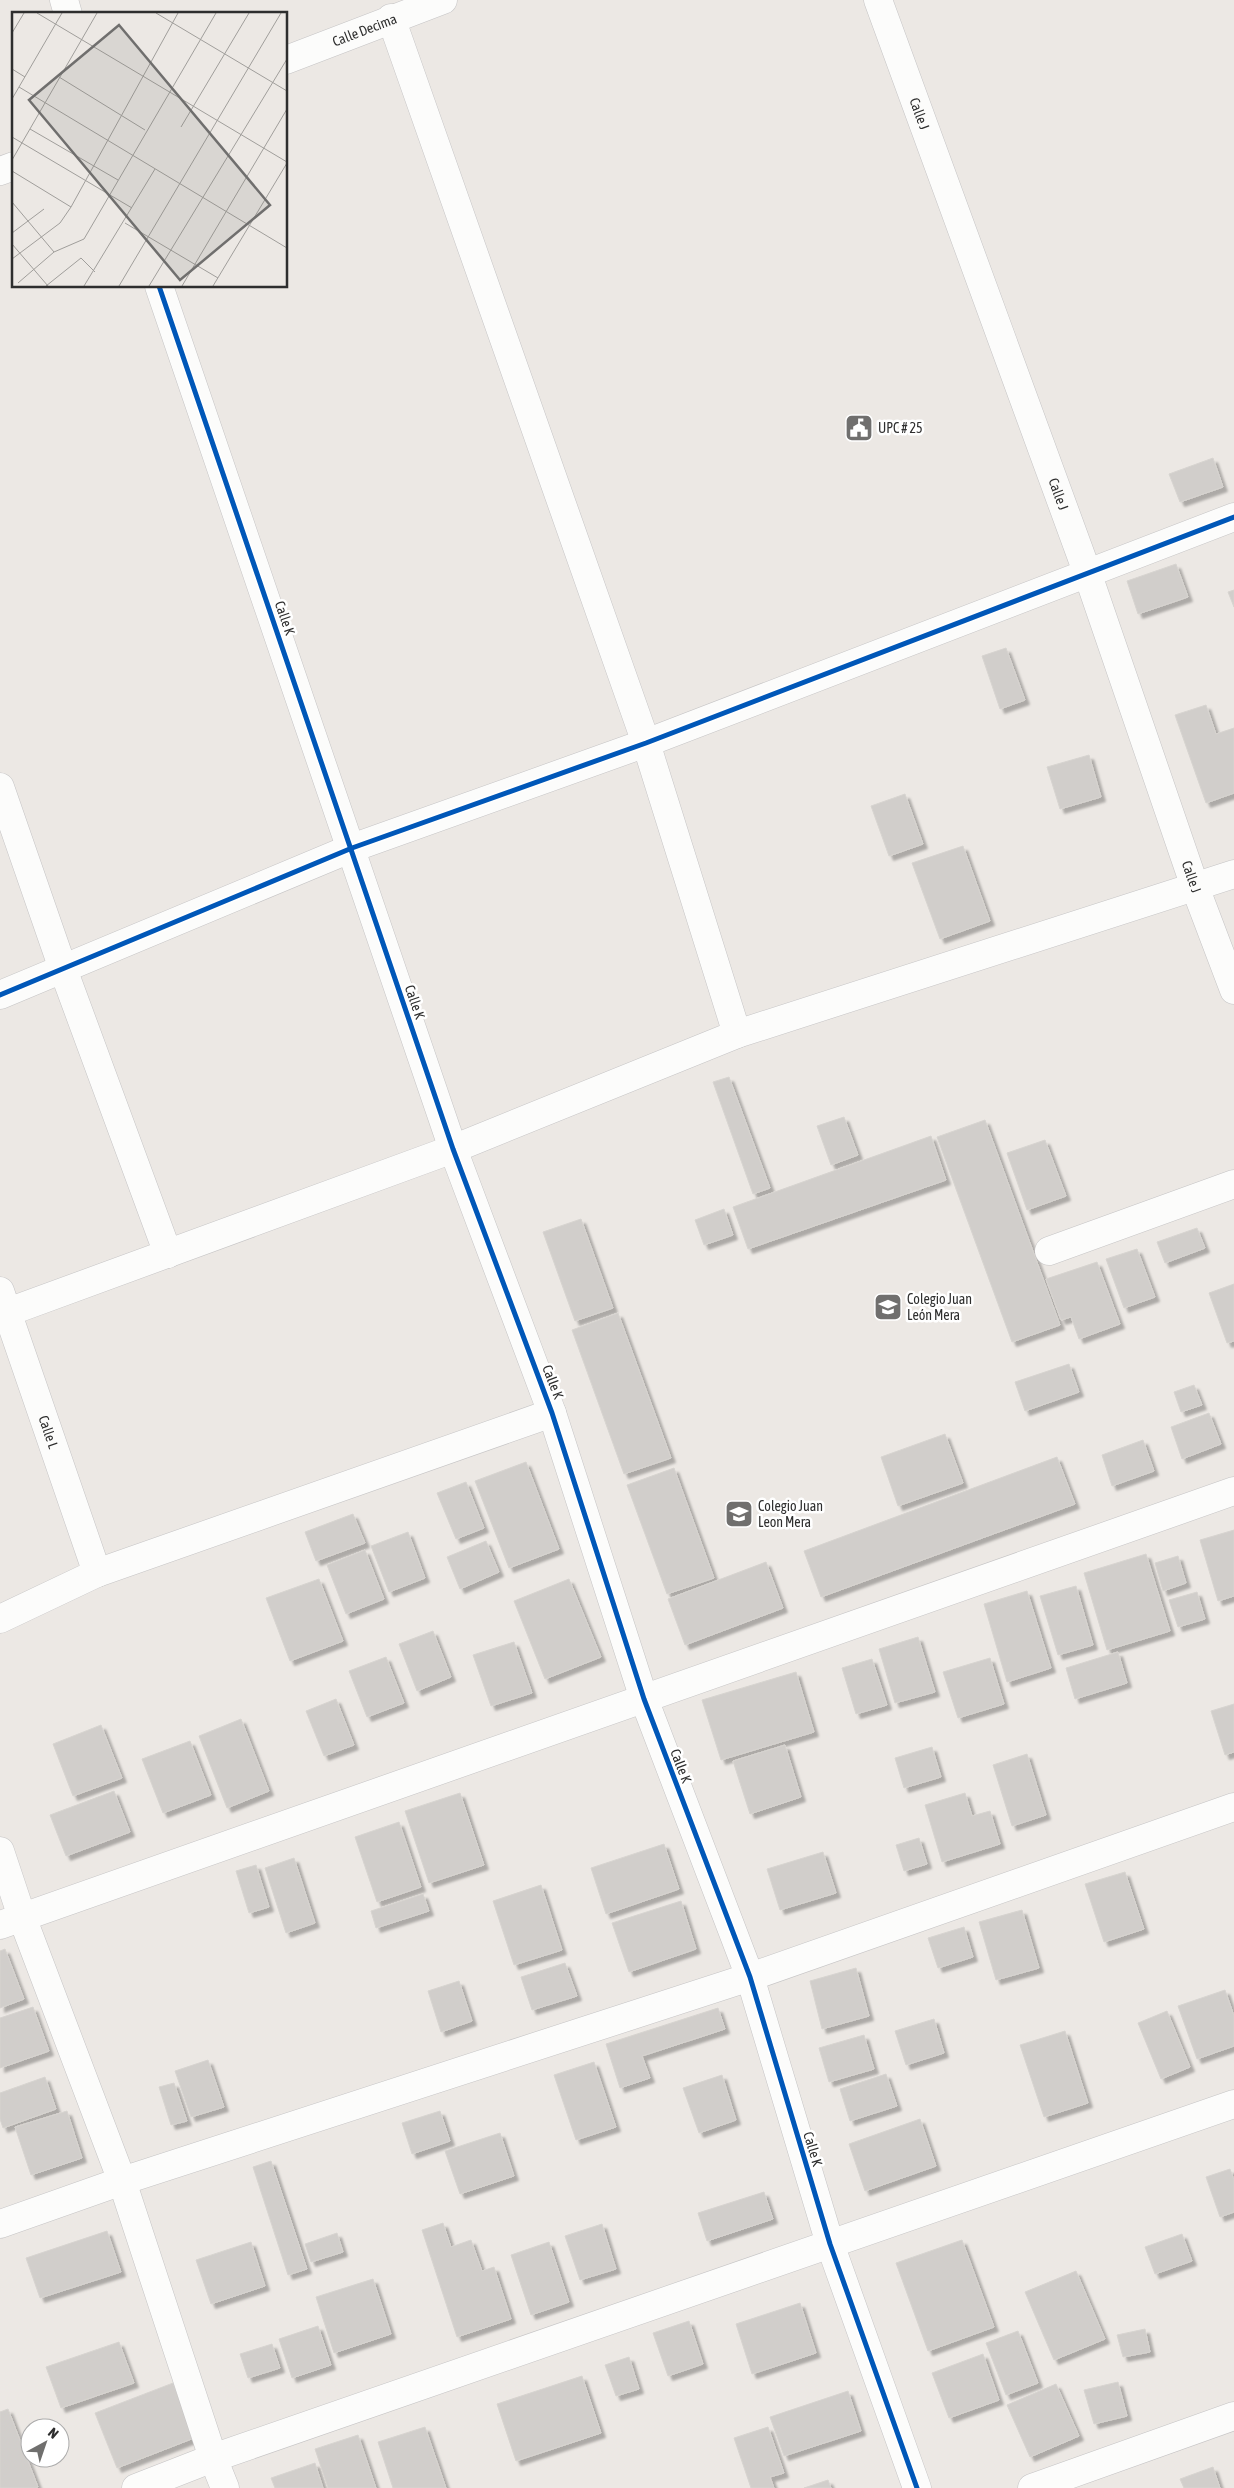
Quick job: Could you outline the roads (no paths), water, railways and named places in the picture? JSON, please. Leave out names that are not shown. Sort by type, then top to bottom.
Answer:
[{"type":"street","name":"Calle Decima","points":[[288,59],[442,0]]},
{"type":"street","name":"Calle J","points":[[878,0],[1087,572],[1195,887],[1234,990]]},
{"type":"street","points":[[392,18],[646,743],[737,1034]]},
{"type":"street","points":[[0,171],[12,167]]},
{"type":"street","name":"Calle K","points":[[160,288],[453,1149],[552,1413],[644,1699],[750,1977],[830,2244],[918,2488]]},
{"type":"street","points":[[0,995],[352,848],[646,743],[1234,517]]},
{"type":"street","points":[[0,787],[63,969],[168,1254]]},
{"type":"street","points":[[3,1306],[168,1254],[453,1149],[737,1034],[1234,874]]},
{"type":"street","points":[[1049,1252],[1234,1184]]},
{"type":"street","name":"Calle L","points":[[3,1306],[97,1573]]},
{"type":"street","points":[[0,1619],[97,1573],[552,1413]]},
{"type":"street","points":[[11,1921],[1234,1491]]},
{"type":"street","points":[[0,2224],[122,2181],[750,1977],[1234,1806]]},
{"type":"street","points":[[0,1851],[11,1921],[122,2181],[213,2458],[225,2488]]},
{"type":"street","points":[[136,2488],[213,2458],[1234,2104]]},
{"type":"street","points":[[1032,2488],[1234,2416]]},
{"type":"place","name":"UPC # 25","points":[[859,428]]},
{"type":"place","name":"Colegio Juan León Mera","points":[[888,1307]]},
{"type":"place","name":"Colegio Juan Leon Mera","points":[[739,1514]]}]
